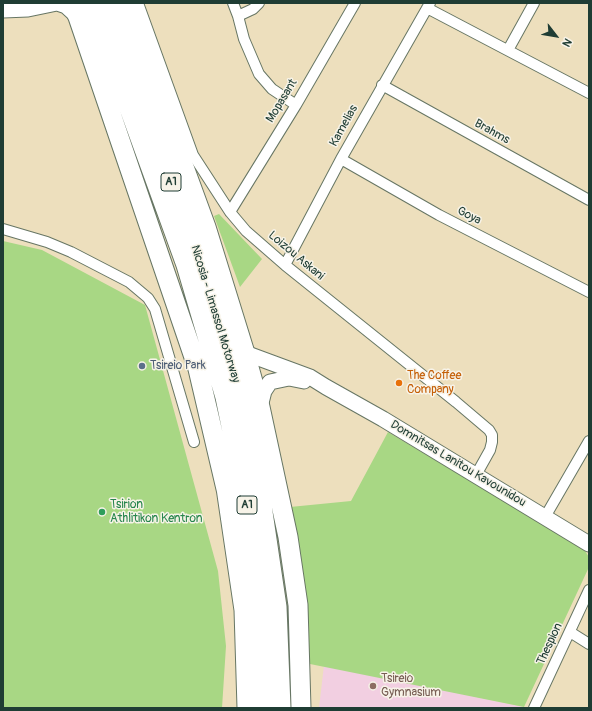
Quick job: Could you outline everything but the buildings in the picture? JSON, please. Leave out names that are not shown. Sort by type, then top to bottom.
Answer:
[{"type":"highway","name":"Nicosia - Limassol Motorway","points":[[91,3],[186,266],[225,397],[245,494],[262,608],[266,708]]},
{"type":"highway","name":"Nicosia - Limassol Motorway","points":[[106,3],[204,271],[239,357],[277,607],[281,708]]},
{"type":"highway","points":[[124,3],[206,227],[247,394],[288,537]]},
{"type":"highway","points":[[75,10],[198,369],[227,493]]},
{"type":"highway","points":[[198,306],[205,356],[219,430],[244,610],[247,708]]},
{"type":"highway","points":[[239,357],[260,407],[288,537],[298,606],[301,708]]},
{"type":"street","name":"Loizou Askani","points":[[138,3],[193,155],[230,212],[246,231],[285,265],[489,430],[492,435],[490,450],[476,475]]},
{"type":"street","points":[[233,3],[244,40],[259,74],[272,89],[296,105]]},
{"type":"street","points":[[238,16],[253,9],[259,3]]},
{"type":"street","name":"Mopasant","points":[[230,212],[296,105],[355,3]]},
{"type":"street","points":[[508,50],[534,3]]},
{"type":"street","points":[[3,10],[57,4],[75,10]]},
{"type":"street","points":[[429,5],[508,50],[588,89]]},
{"type":"street","name":"Kamelias","points":[[285,265],[341,159],[429,5]]},
{"type":"street","name":"Brahms","points":[[382,85],[589,200]]},
{"type":"street","name":"Goya","points":[[341,159],[439,215],[589,292]]},
{"type":"street","points":[[3,229],[54,244],[129,282],[148,298],[155,309],[194,442]]},
{"type":"street","name":"Domnitsas Lanitou Kavounidou","points":[[239,357],[310,377],[383,419],[589,544]]},
{"type":"street","name":"Domnitsas Lanitou Kavounidou","points":[[260,407],[264,391],[270,382],[289,378],[326,387]]},
{"type":"street","points":[[545,517],[588,446]]},
{"type":"street","name":"Thespion","points":[[534,708],[589,590]]},
{"type":"street","points":[[570,632],[589,644]]},
{"type":"shaded area","name":"Tsireio Gymnasium","points":[[324,665],[524,707],[524,708],[319,708]]},
{"type":"green space","points":[[219,214],[262,259],[240,287],[214,216]]},
{"type":"green space","name":"Tsirion Athlitikon Kentron","points":[[3,241],[42,250],[145,305],[218,571],[226,646],[222,708],[3,708]]},
{"type":"green space","points":[[388,432],[556,532],[585,551],[589,557],[589,567],[524,707],[310,664],[290,507],[351,501]]},
{"type":"place","name":"Tsireio Park","points":[[142,366]]},
{"type":"place","name":"The Coffee Company","points":[[399,383]]},
{"type":"place","name":"Tsirion Athlitikon Kentron","points":[[102,512]]},
{"type":"place","name":"Tsireio Gymnasium","points":[[373,686]]}]
